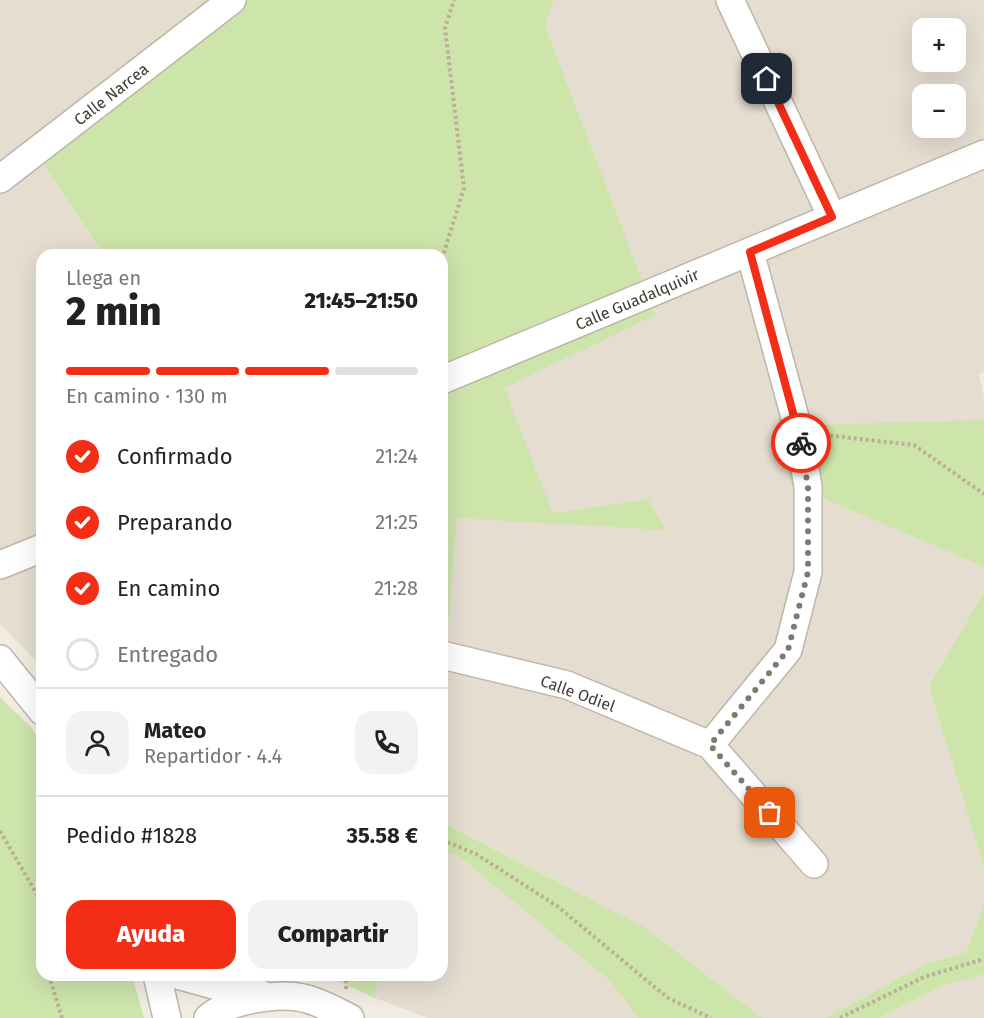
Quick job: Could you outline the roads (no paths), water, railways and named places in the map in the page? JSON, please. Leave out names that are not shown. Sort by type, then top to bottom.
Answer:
[{"type":"street","points":[[730,0],[832,217]]},
{"type":"street","name":"Calle Narcea","points":[[0,179],[224,3]]},
{"type":"street","name":"Calle Guadalquivir","points":[[448,378],[984,154]]},
{"type":"street","points":[[710,745],[788,650],[808,572],[808,487],[799,432],[750,252]]},
{"type":"street","points":[[0,565],[36,550]]},
{"type":"street","name":"Calle Odiel","points":[[448,656],[567,686],[710,745],[814,864]]},
{"type":"street","points":[[0,659],[36,704]]},
{"type":"street","points":[[158,981],[166,1018]]},
{"type":"street","points":[[199,981],[221,987],[302,998],[340,1013]]},
{"type":"street","points":[[273,981],[340,1013]]},
{"type":"street","points":[[208,1018],[223,1008],[283,997]]}]
